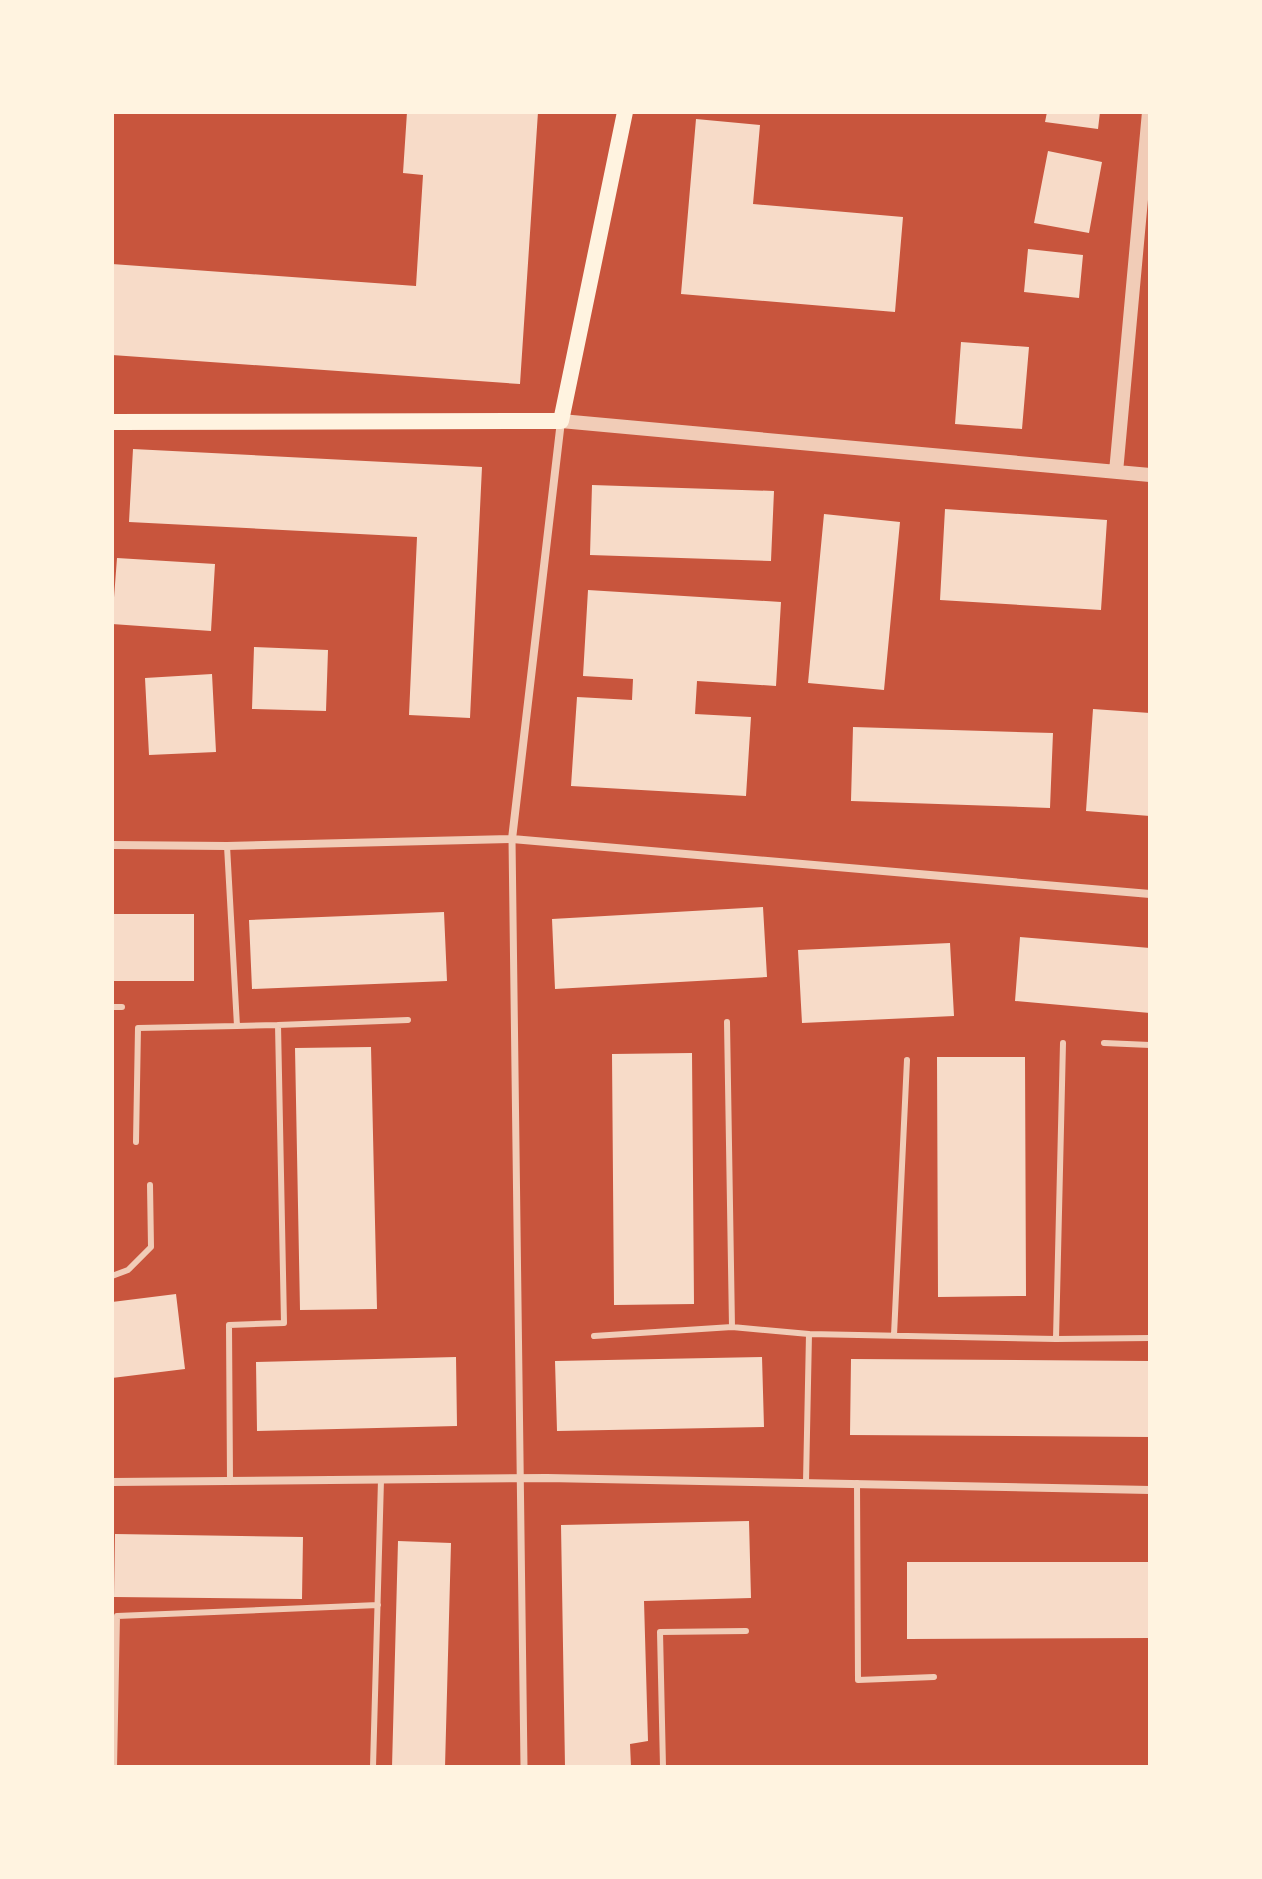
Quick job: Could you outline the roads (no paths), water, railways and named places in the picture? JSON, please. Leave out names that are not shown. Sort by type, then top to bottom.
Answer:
[{"type":"main road","points":[[112,422],[561,421],[625,112]]},
{"type":"street","points":[[1116,472],[1149,112]]},
{"type":"street","points":[[524,1767],[512,839],[561,421],[1150,475]]},
{"type":"street","points":[[112,845],[227,846],[512,839],[1150,894]]},
{"type":"street","points":[[112,1482],[519,1478],[1150,1490]]},
{"type":"lane","points":[[227,846],[237,1026]]},
{"type":"lane","points":[[112,1007],[122,1007]]},
{"type":"lane","points":[[136,1142],[138,1028],[408,1020]]},
{"type":"lane","points":[[727,1022],[732,1327]]},
{"type":"lane","points":[[230,1481],[229,1325],[284,1323],[278,1025]]},
{"type":"lane","points":[[1056,1339],[1063,1043]]},
{"type":"lane","points":[[1104,1043],[1150,1045]]},
{"type":"lane","points":[[894,1335],[907,1060]]},
{"type":"lane","points":[[112,1276],[128,1270],[151,1247],[150,1185]]},
{"type":"lane","points":[[594,1336],[732,1327],[809,1334],[1150,1338]]},
{"type":"lane","points":[[806,1482],[809,1334]]},
{"type":"lane","points":[[373,1767],[381,1480]]},
{"type":"lane","points":[[857,1483],[858,1680],[934,1677]]},
{"type":"lane","points":[[114,1767],[117,1616],[378,1605]]},
{"type":"lane","points":[[663,1767],[660,1632],[746,1631]]}]
